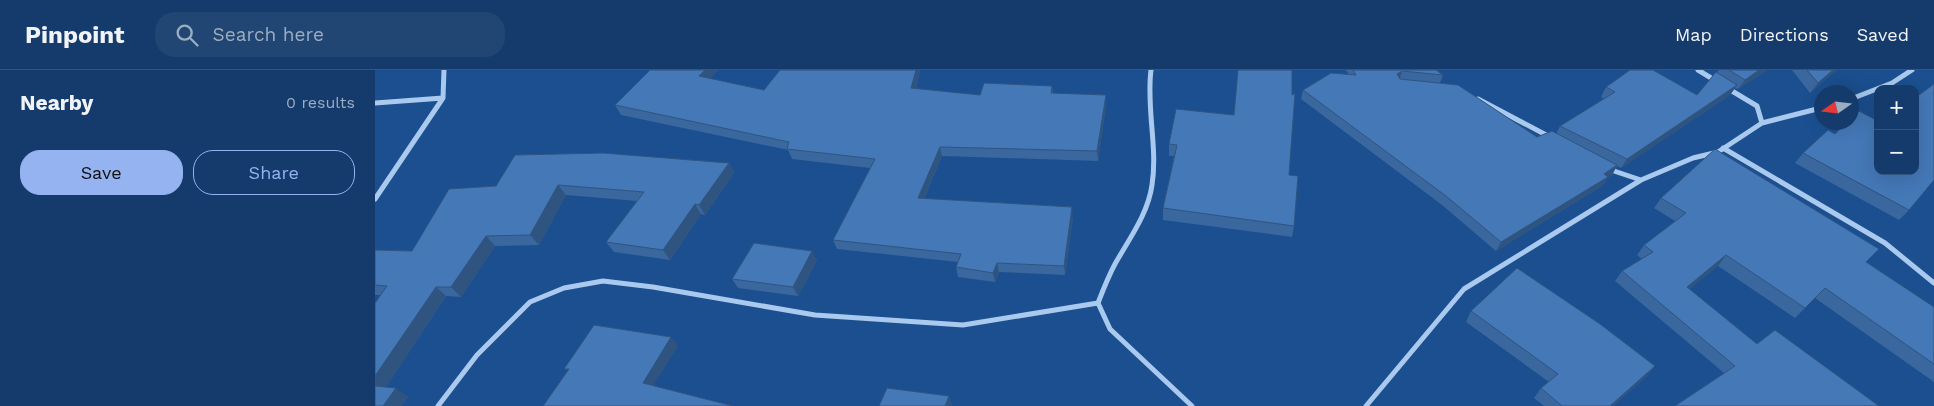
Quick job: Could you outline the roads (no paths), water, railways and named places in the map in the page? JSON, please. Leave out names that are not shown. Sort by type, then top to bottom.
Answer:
[{"type":"street","points":[[375,199],[443,98],[445,70]]},
{"type":"street","points":[[1151,70],[1148,89],[1153,127],[1152,184],[1144,215],[1115,265],[1098,303],[1110,329],[1192,406]]},
{"type":"street","points":[[1698,70],[1757,106],[1761,123]]},
{"type":"street","points":[[1859,96],[1892,83],[1912,70]]},
{"type":"street","points":[[1472,96],[1559,142]]},
{"type":"street","points":[[375,103],[443,98]]},
{"type":"street","points":[[1367,406],[1464,289],[1641,180],[1693,158],[1718,152],[1743,137],[1761,123],[1814,110]]},
{"type":"street","points":[[1723,148],[1885,243],[1934,283]]},
{"type":"street","points":[[1600,165],[1641,180]]},
{"type":"street","points":[[438,406],[477,355],[530,302],[564,288],[603,281],[815,315],[963,325],[1098,303]]}]
